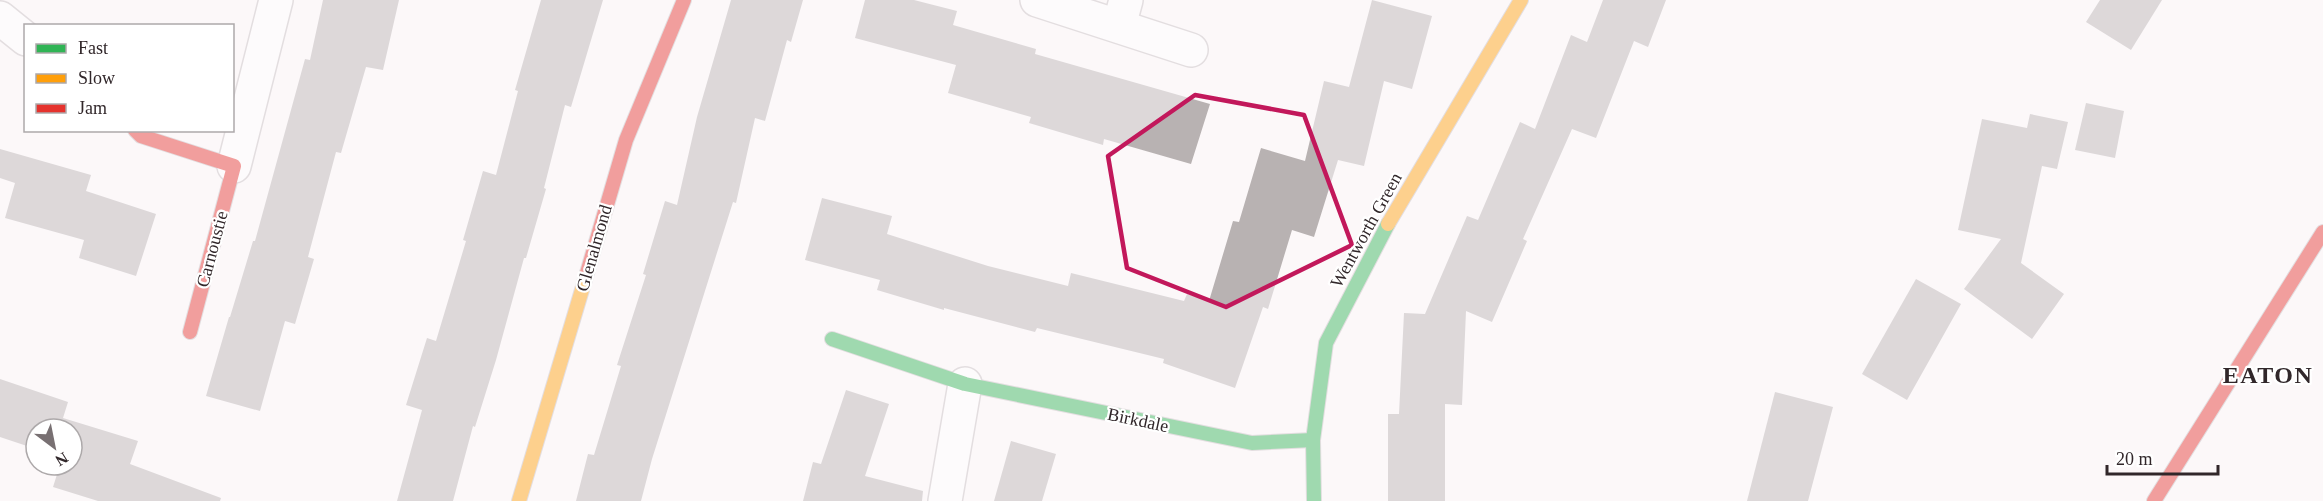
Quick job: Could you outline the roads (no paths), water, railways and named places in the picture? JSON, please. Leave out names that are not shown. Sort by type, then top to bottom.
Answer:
[{"type":"main road","name":"Glenalmond","points":[[519,501],[626,140],[684,0]]},
{"type":"main road","name":"Wentworth Green","points":[[1314,501],[1312,440],[1326,344],[1383,232],[1521,0]]},
{"type":"main road","points":[[137,132],[141,136],[234,166]]},
{"type":"main road","name":"Carnoustie","points":[[190,332],[234,166]]},
{"type":"main road","points":[[2154,501],[2323,232]]},
{"type":"main road","name":"Birkdale","points":[[832,339],[965,384],[1252,443],[1312,440]]},
{"type":"street","name":"Carnoustie","points":[[234,166],[276,0]]},
{"type":"street","points":[[1037,0],[1122,13],[1191,50]]},
{"type":"street","points":[[0,18],[24,37]]},
{"type":"street","points":[[945,501],[965,384]]},
{"type":"district","name":"EATON","points":[[2268,375]]}]
